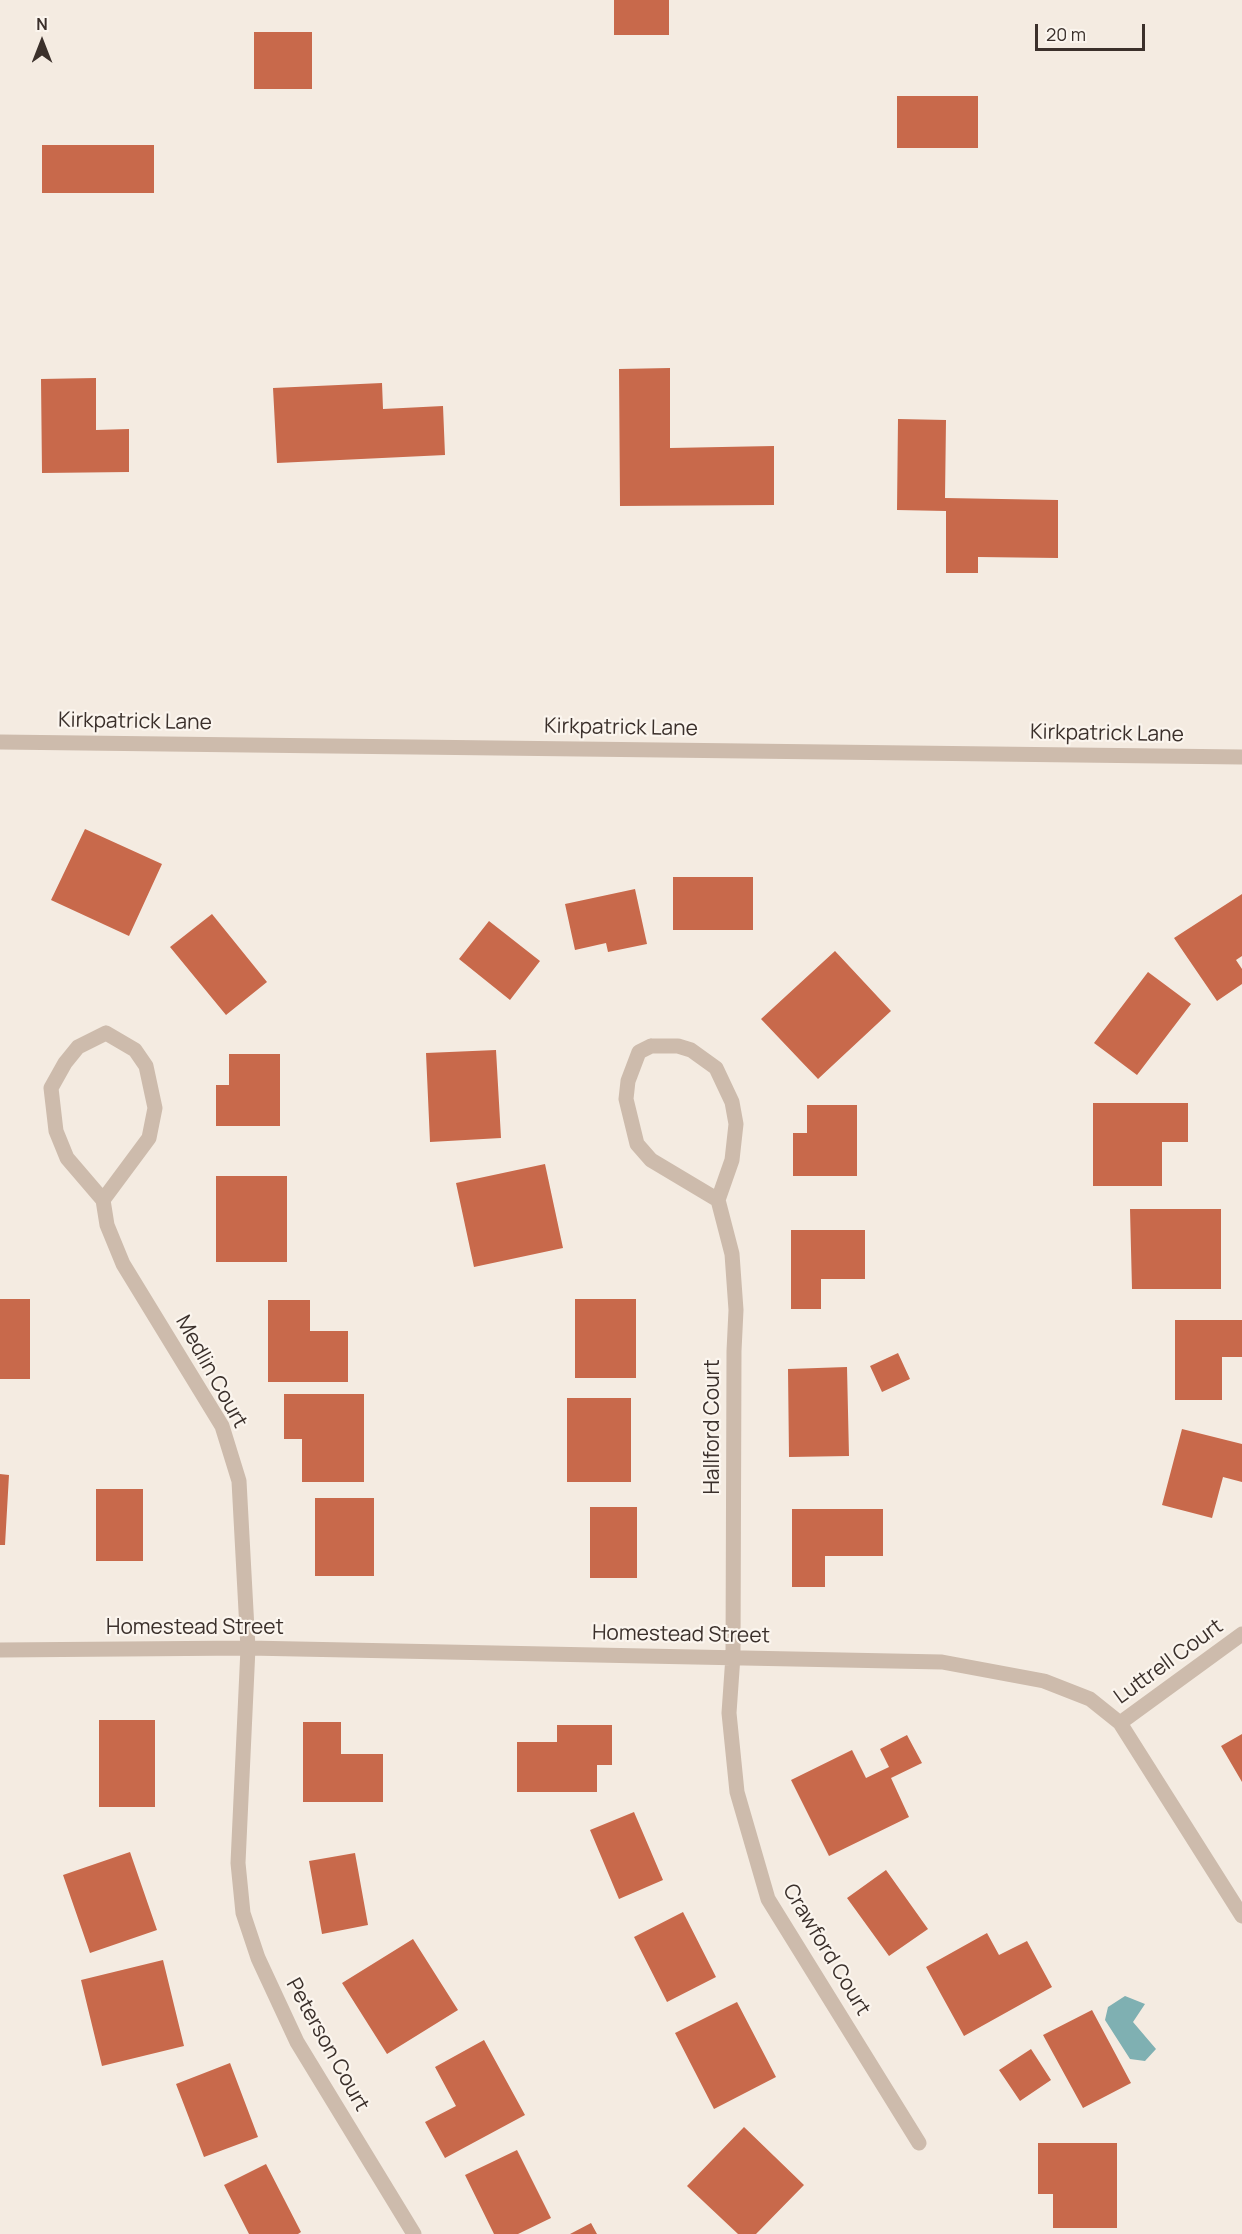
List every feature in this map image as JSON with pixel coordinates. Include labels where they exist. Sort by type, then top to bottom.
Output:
[{"type":"street","name":"Kirkpatrick Lane","points":[[0,742],[1242,757]]},
{"type":"street","name":"Medlin Court","points":[[103,1200],[148,1137],[155,1108],[146,1066],[135,1050],[106,1033],[78,1047],[65,1063],[51,1088],[56,1131],[67,1158],[103,1200],[107,1225],[123,1264],[222,1426],[239,1481],[248,1648]]},
{"type":"street","points":[[651,1046],[678,1046],[691,1050],[716,1068],[732,1102],[736,1124],[732,1160],[718,1200],[651,1160],[637,1144],[626,1099],[628,1081],[639,1052],[651,1046]]},
{"type":"street","name":"Hallford Court","points":[[718,1200],[732,1254],[736,1310],[733,1656]]},
{"type":"street","name":"Luttrell Court","points":[[1120,1723],[1242,1634]]},
{"type":"street","name":"Homestead Street","points":[[0,1650],[248,1648],[733,1656],[953,1664],[1044,1681],[1090,1699],[1120,1723],[1242,1916]]},
{"type":"street","name":"Peterson Court","points":[[248,1648],[238,1863],[243,1913],[258,1958],[297,2042],[414,2234]]},
{"type":"street","name":"Crawford Court","points":[[733,1656],[729,1713],[737,1792],[768,1899],[919,2143]]},
{"type":"water","points":[[1125,1996],[1145,2004],[1133,2022],[1156,2049],[1145,2061],[1130,2059],[1105,2020],[1108,2007]]},
{"type":"building","points":[[614,0],[669,0],[669,35],[614,35]]},
{"type":"building","points":[[254,32],[312,32],[312,89],[254,89]]},
{"type":"building","points":[[897,96],[978,96],[978,148],[897,148]]},
{"type":"building","points":[[42,145],[154,145],[154,193],[42,193]]},
{"type":"building","points":[[670,368],[670,448],[774,446],[774,505],[620,506],[619,369]]},
{"type":"building","points":[[96,378],[96,430],[129,429],[129,472],[42,473],[41,379]]},
{"type":"building","points":[[382,383],[383,409],[443,406],[445,455],[277,463],[273,388]]},
{"type":"building","points":[[898,419],[946,420],[945,498],[1058,500],[1058,558],[978,557],[978,573],[946,573],[946,511],[897,510]]},
{"type":"building","points":[[85,829],[162,864],[129,936],[51,900]]},
{"type":"building","points":[[673,877],[753,877],[753,930],[673,930]]},
{"type":"building","points":[[635,889],[647,944],[608,952],[606,943],[575,950],[565,904]]},
{"type":"building","points":[[1242,894],[1242,956],[1236,960],[1242,969],[1242,984],[1217,1001],[1174,938]]},
{"type":"building","points":[[212,914],[267,982],[226,1015],[170,947]]},
{"type":"building","points":[[489,921],[540,961],[510,1000],[459,959]]},
{"type":"building","points":[[835,951],[891,1011],[818,1079],[761,1019]]},
{"type":"building","points":[[1148,972],[1191,1004],[1137,1075],[1094,1043]]},
{"type":"building","points":[[496,1050],[501,1138],[430,1142],[426,1053]]},
{"type":"building","points":[[229,1054],[280,1054],[280,1126],[216,1126],[216,1085],[229,1085]]},
{"type":"building","points":[[1093,1103],[1188,1103],[1188,1142],[1162,1142],[1162,1186],[1093,1186]]},
{"type":"building","points":[[807,1105],[857,1105],[857,1176],[793,1176],[793,1133],[807,1133]]},
{"type":"building","points":[[545,1164],[563,1248],[474,1267],[456,1183]]},
{"type":"building","points":[[216,1176],[287,1176],[287,1262],[216,1262]]},
{"type":"building","points":[[1130,1209],[1221,1209],[1221,1289],[1132,1289]]},
{"type":"building","points":[[791,1230],[865,1230],[865,1279],[821,1279],[821,1309],[791,1309]]},
{"type":"building","points":[[0,1299],[30,1299],[30,1379],[0,1379]]},
{"type":"building","points":[[575,1299],[636,1299],[636,1378],[575,1378]]},
{"type":"building","points":[[268,1300],[310,1300],[310,1331],[348,1331],[348,1382],[268,1382]]},
{"type":"building","points":[[1175,1320],[1242,1320],[1242,1357],[1222,1357],[1222,1400],[1175,1400]]},
{"type":"building","points":[[898,1353],[910,1379],[882,1392],[870,1366]]},
{"type":"building","points":[[847,1367],[849,1456],[789,1457],[788,1369]]},
{"type":"building","points":[[284,1394],[364,1394],[364,1482],[302,1482],[302,1439],[284,1439]]},
{"type":"building","points":[[567,1398],[631,1398],[631,1482],[567,1482]]},
{"type":"building","points":[[1182,1429],[1242,1444],[1242,1482],[1223,1477],[1212,1518],[1162,1505]]},
{"type":"building","points":[[0,1474],[9,1475],[5,1545],[0,1545]]},
{"type":"building","points":[[96,1489],[143,1489],[143,1561],[96,1561]]},
{"type":"building","points":[[315,1498],[374,1498],[374,1576],[315,1576]]},
{"type":"building","points":[[590,1507],[637,1507],[637,1578],[590,1578]]},
{"type":"building","points":[[792,1509],[883,1509],[883,1556],[825,1556],[825,1587],[792,1587]]},
{"type":"building","points":[[99,1720],[155,1720],[155,1807],[99,1807]]},
{"type":"building","points":[[303,1722],[341,1722],[341,1754],[383,1754],[383,1802],[303,1802]]},
{"type":"building","points":[[557,1725],[612,1725],[612,1765],[597,1765],[597,1792],[517,1792],[517,1742],[557,1742]]},
{"type":"building","points":[[1242,1734],[1242,1782],[1221,1746]]},
{"type":"building","points":[[907,1735],[922,1763],[891,1778],[909,1817],[829,1856],[791,1780],[852,1750],[866,1778],[889,1767],[880,1749]]},
{"type":"building","points":[[634,1812],[663,1880],[619,1899],[590,1830]]},
{"type":"building","points":[[130,1852],[157,1930],[90,1953],[63,1875]]},
{"type":"building","points":[[355,1853],[368,1925],[322,1934],[309,1861]]},
{"type":"building","points":[[886,1870],[928,1929],[889,1956],[847,1898]]},
{"type":"building","points":[[683,1912],[716,1977],[667,2002],[634,1937]]},
{"type":"building","points":[[987,1933],[999,1955],[1027,1941],[1052,1987],[964,2036],[926,1967]]},
{"type":"building","points":[[413,1939],[458,2010],[387,2054],[342,1983]]},
{"type":"building","points":[[163,1960],[184,2046],[102,2066],[81,1980]]},
{"type":"building","points":[[737,2002],[776,2077],[714,2109],[675,2033]]},
{"type":"building","points":[[1092,2010],[1131,2083],[1083,2108],[1043,2035]]},
{"type":"building","points":[[484,2040],[525,2115],[445,2158],[425,2122],[456,2106],[435,2067]]},
{"type":"building","points":[[1031,2049],[1051,2080],[1020,2101],[999,2070]]},
{"type":"building","points":[[230,2063],[258,2137],[204,2157],[176,2084]]},
{"type":"building","points":[[744,2127],[804,2185],[756,2234],[738,2234],[687,2186]]},
{"type":"building","points":[[1038,2143],[1117,2143],[1117,2228],[1053,2228],[1053,2194],[1038,2194]]},
{"type":"building","points":[[517,2150],[551,2218],[518,2234],[494,2234],[465,2175]]},
{"type":"building","points":[[266,2164],[301,2232],[298,2234],[249,2234],[224,2185]]},
{"type":"building","points":[[591,2223],[597,2234],[570,2234]]}]
